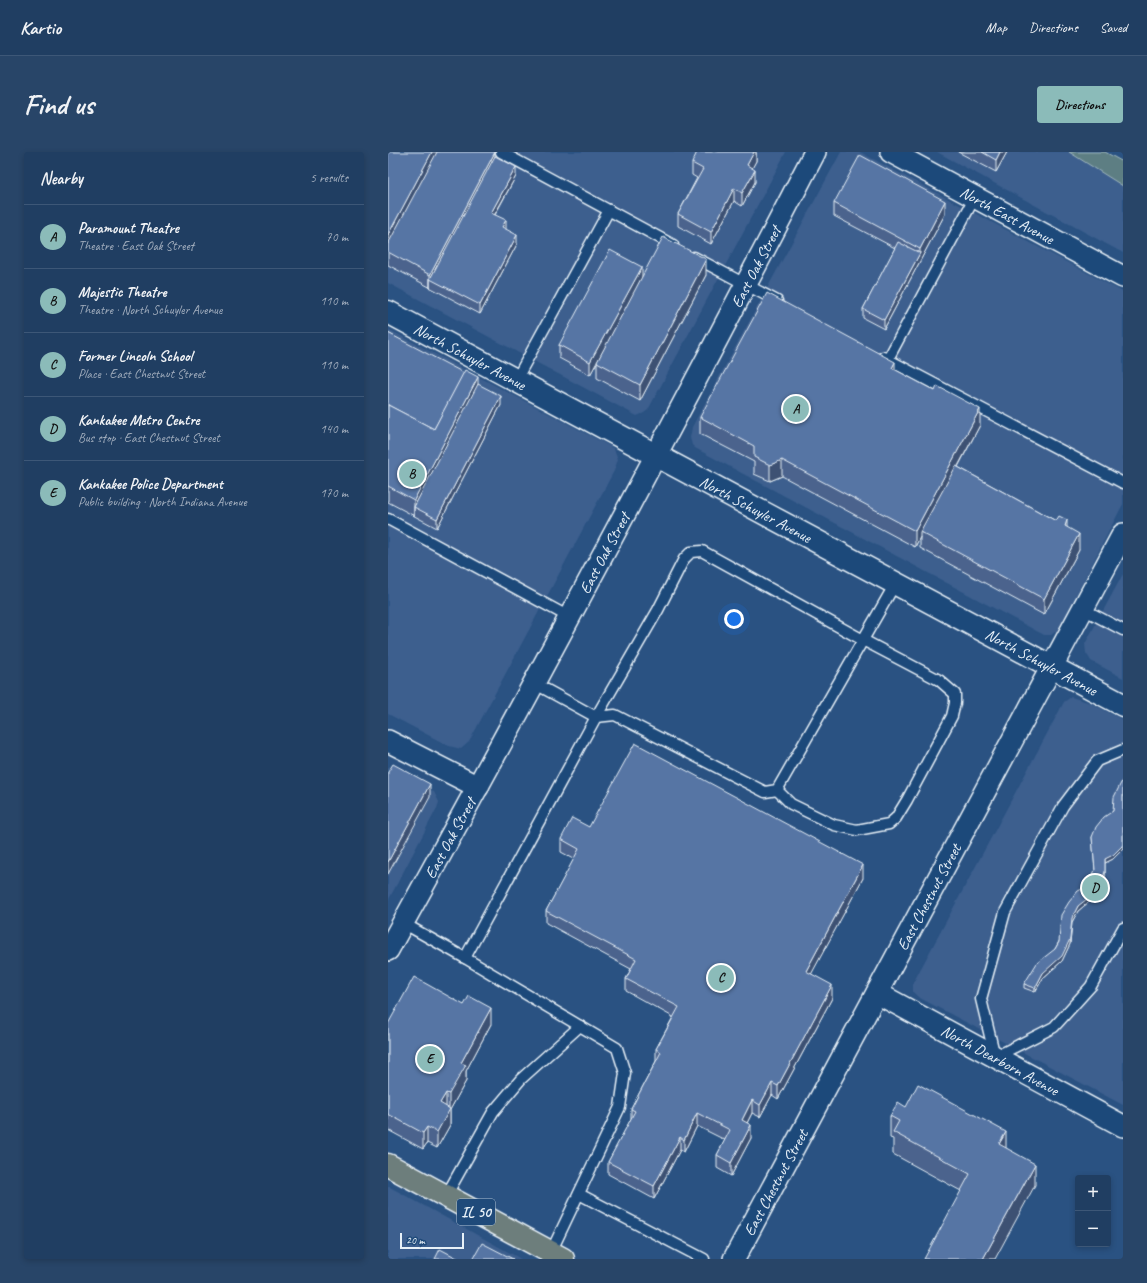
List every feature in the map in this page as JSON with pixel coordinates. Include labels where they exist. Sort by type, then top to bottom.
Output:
[{"type":"main road","name":"IL 50","points":[[388,1165],[557,1256]]},
{"type":"street","name":"East Oak Street","points":[[388,950],[478,787],[656,455],[815,152]]},
{"type":"street","name":"North East Avenue","points":[[891,152],[1123,277]]},
{"type":"street","name":"North Schuyler Avenue","points":[[388,312],[1123,705]]},
{"type":"street","name":"East Chestnut Street","points":[[734,1259],[1123,534]]},
{"type":"street","points":[[388,740],[478,787]]},
{"type":"street","name":"North Dearborn Avenue","points":[[877,993],[1123,1126]]},
{"type":"lane","points":[[501,152],[784,304]]},
{"type":"lane","points":[[888,359],[975,197]]},
{"type":"lane","points":[[516,380],[608,210]]},
{"type":"lane","points":[[874,352],[1123,483]]},
{"type":"lane","points":[[388,519],[569,617]]},
{"type":"lane","points":[[465,958],[596,717],[658,610],[684,559],[691,552],[702,551],[863,640],[939,680],[955,694],[955,703],[952,716],[907,800],[896,818],[889,824],[857,830],[834,825],[791,804],[777,790]]},
{"type":"lane","points":[[777,790],[895,584]]},
{"type":"lane","points":[[1083,609],[1123,630]]},
{"type":"lane","points":[[534,683],[596,717],[615,715],[765,792],[777,790]]},
{"type":"lane","points":[[1123,750],[1097,761],[1063,806],[1005,912],[981,999],[995,1056],[1054,1027],[1091,986],[1123,928]]},
{"type":"lane","points":[[403,923],[617,1048],[625,1073],[620,1107],[579,1194],[557,1256]]},
{"type":"lane","points":[[446,1196],[493,1112],[521,1079],[580,1026]]},
{"type":"lane","points":[[579,1194],[704,1259]]},
{"type":"shaded area","points":[[388,152],[786,152],[648,410],[637,416],[388,283]]},
{"type":"shaded area","points":[[841,152],[860,152],[1123,292],[1123,504],[1058,630],[1051,635],[1044,635],[695,448],[692,445],[690,438],[692,427]]},
{"type":"shaded area","points":[[937,152],[1069,152],[1123,186],[1123,253]]},
{"type":"shaded area","points":[[388,329],[610,446],[614,449],[618,459],[614,471],[469,742],[461,749],[449,746],[388,714]]},
{"type":"shaded area","points":[[1123,574],[1123,678],[1091,661],[1086,653],[1085,644]]},
{"type":"shaded area","points":[[1071,697],[1091,703],[1123,720],[1123,1105],[918,997],[913,992],[913,983],[1064,702]]},
{"type":"shaded area","points":[[388,767],[434,792],[439,802],[388,901]]},
{"type":"shaded area","points":[[388,1186],[521,1259],[388,1259]]},
{"type":"green space","points":[[1069,152],[1105,152],[1123,162],[1123,186]]},
{"type":"building","points":[[388,152],[432,152],[388,235]]},
{"type":"building","points":[[437,152],[495,152],[430,275],[388,252],[388,244]]},
{"type":"building","points":[[697,152],[754,152],[747,165],[755,170],[742,193],[734,188],[711,232],[678,214],[703,169],[692,163]]},
{"type":"building","points":[[982,152],[1000,152],[996,160]]},
{"type":"building","points":[[860,155],[945,201],[920,249],[834,203]]},
{"type":"building","points":[[495,156],[516,167],[491,213],[506,220],[502,227],[517,235],[480,305],[430,279]]},
{"type":"building","points":[[663,237],[706,259],[640,385],[597,362]]},
{"type":"building","points":[[898,242],[920,253],[884,320],[863,309]]},
{"type":"building","points":[[610,250],[642,267],[590,362],[559,345]]},
{"type":"building","points":[[767,293],[895,362],[892,368],[935,391],[937,386],[980,409],[915,531],[782,460],[770,465],[754,457],[754,446],[700,417]]},
{"type":"building","points":[[388,333],[464,373],[434,429],[388,405]]},
{"type":"building","points":[[465,370],[478,377],[414,500],[388,486],[388,405],[434,429]]},
{"type":"building","points":[[478,384],[501,396],[437,519],[414,507]]},
{"type":"building","points":[[956,466],[1056,521],[1059,516],[1067,520],[1065,526],[1079,534],[1044,599],[920,532]]},
{"type":"building","points":[[635,743],[863,865],[806,971],[832,985],[778,1086],[772,1083],[760,1105],[752,1100],[742,1120],[751,1125],[731,1163],[717,1155],[730,1130],[697,1113],[684,1140],[680,1137],[654,1186],[608,1162],[635,1111],[631,1109],[661,1052],[656,1049],[679,1007],[626,979],[636,959],[546,911],[579,849],[561,839],[572,818],[589,827]]},
{"type":"building","points":[[393,764],[430,784],[388,862],[388,772]]},
{"type":"building","points":[[1123,779],[1123,844],[1113,855],[1105,859],[1105,872],[1096,892],[1078,906],[1072,918],[1070,939],[1062,956],[1043,973],[1035,988],[1024,984],[1037,963],[1055,949],[1059,942],[1061,915],[1069,902],[1078,891],[1088,886],[1095,870],[1092,837],[1096,827],[1104,817],[1113,811],[1114,797]]},
{"type":"building","points":[[414,977],[464,1005],[469,996],[491,1008],[461,1063],[466,1065],[449,1094],[446,1093],[440,1103],[450,1109],[437,1132],[427,1127],[423,1133],[388,1114],[388,1024]]},
{"type":"building","points":[[918,1084],[1006,1132],[999,1144],[1035,1164],[983,1259],[924,1259],[970,1174],[893,1132],[899,1121],[890,1116],[898,1102],[906,1107]]},
{"type":"building","points":[[482,1243],[513,1259],[473,1259]]},
{"type":"building","points":[[440,1249],[459,1259],[435,1259]]},
{"type":"place","name":"Paramount Theatre","points":[[796,409]]},
{"type":"place","name":"Majestic Theatre","points":[[412,474]]},
{"type":"place","name":"Kankakee Metro Centre","points":[[1095,888]]},
{"type":"place","name":"Former Lincoln School","points":[[721,978]]},
{"type":"place","name":"Kankakee Police Department","points":[[430,1059]]}]
